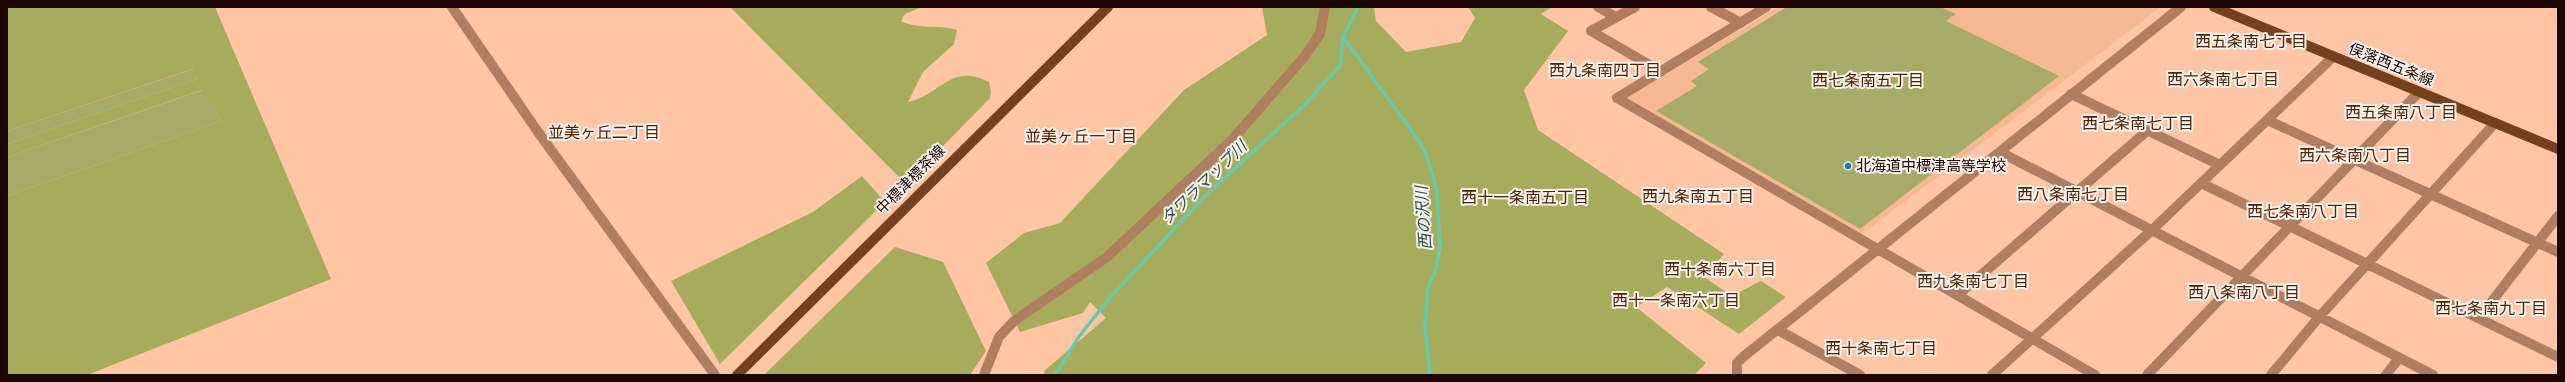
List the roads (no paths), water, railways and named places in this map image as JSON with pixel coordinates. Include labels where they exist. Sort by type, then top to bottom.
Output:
[{"type":"main road","name":"中標津標茶線","points":[[737,375],[1082,31],[1108,7]]},
{"type":"main road","name":"俣落西五条線","points":[[2214,7],[2558,149]]},
{"type":"street","points":[[452,7],[538,132],[715,375]]},
{"type":"street","points":[[984,375],[999,337],[1014,321],[1107,257],[1232,140],[1304,57],[1322,28],[1325,7]]},
{"type":"street","points":[[1598,7],[1616,17]]},
{"type":"street","points":[[1635,7],[1591,31],[1660,71]]},
{"type":"street","points":[[1711,7],[1741,23]]},
{"type":"street","points":[[1766,7],[1617,98],[2095,375]]},
{"type":"street","points":[[1737,375],[1737,363],[2181,7]]},
{"type":"street","points":[[1992,375],[2152,230],[2333,57]]},
{"type":"street","points":[[2147,375],[2419,92]]},
{"type":"street","points":[[2071,94],[2220,165]]},
{"type":"street","points":[[2267,120],[2558,252]]},
{"type":"street","points":[[2271,375],[2320,316],[2369,265],[2494,122]]},
{"type":"street","points":[[1958,295],[2147,130]]},
{"type":"street","points":[[2000,152],[2433,375]]},
{"type":"street","points":[[2201,183],[2558,357]]},
{"type":"street","points":[[2479,318],[2558,216]]},
{"type":"street","points":[[1778,330],[1860,375]]},
{"type":"street","points":[[2386,375],[2399,358]]},
{"type":"waterway","name":"タワラマップ川","points":[[1343,37],[1358,7]]},
{"type":"waterway","name":"タワラマップ川","points":[[1055,375],[1078,338],[1107,301],[1204,197],[1304,105],[1340,66],[1343,37]]},
{"type":"waterway","name":"西の沢川","points":[[1343,37],[1419,141],[1426,154],[1437,191],[1440,248],[1435,273],[1428,287],[1425,327],[1430,375]]},
{"type":"place","name":"北海道中標津高等学校","points":[[1848,166]]},
{"type":"district","name":"西五条南七丁目","points":[[2251,42]]},
{"type":"district","name":"西九条南四丁目","points":[[1605,71]]},
{"type":"district","name":"西六条南七丁目","points":[[2223,80]]},
{"type":"district","name":"西七条南五丁目","points":[[1868,81]]},
{"type":"district","name":"西五条南八丁目","points":[[2401,113]]},
{"type":"district","name":"西七条南七丁目","points":[[2138,124]]},
{"type":"district","name":"並美ヶ丘二丁目","points":[[604,133]]},
{"type":"district","name":"並美ヶ丘一丁目","points":[[1081,137]]},
{"type":"district","name":"西六条南八丁目","points":[[2355,156]]},
{"type":"district","name":"西八条南七丁目","points":[[2073,195]]},
{"type":"district","name":"西九条南五丁目","points":[[1698,197]]},
{"type":"district","name":"西十一条南五丁目","points":[[1525,198]]},
{"type":"district","name":"西七条南八丁目","points":[[2303,212]]},
{"type":"district","name":"西十条南六丁目","points":[[1720,270]]},
{"type":"district","name":"西九条南七丁目","points":[[1973,282]]},
{"type":"district","name":"西八条南八丁目","points":[[2244,293]]},
{"type":"district","name":"西十一条南六丁目","points":[[1676,301]]},
{"type":"district","name":"西七条南九丁目","points":[[2491,309]]},
{"type":"district","name":"西十条南七丁目","points":[[1881,349]]}]
